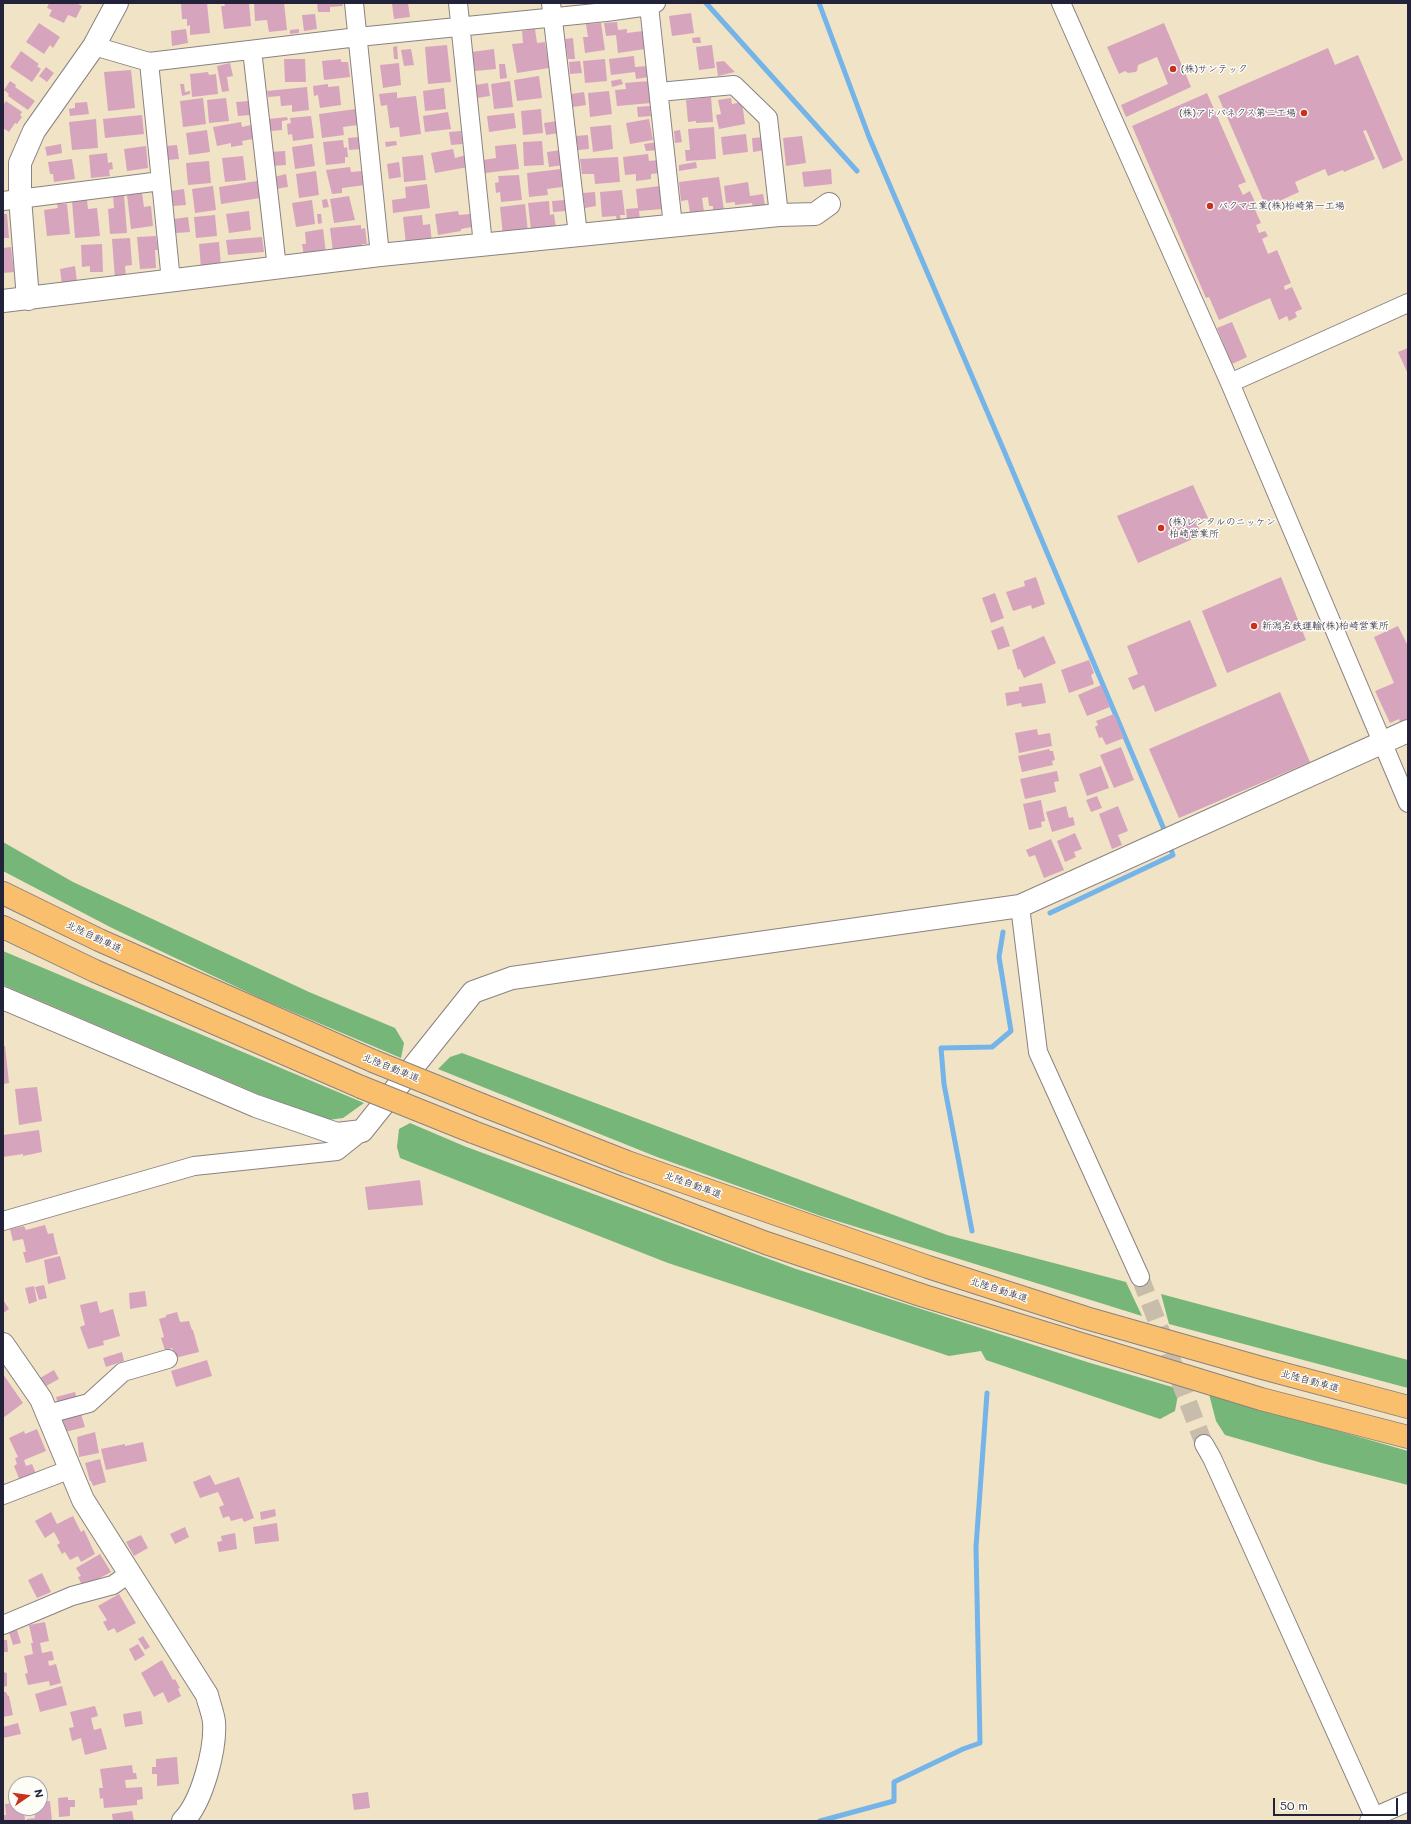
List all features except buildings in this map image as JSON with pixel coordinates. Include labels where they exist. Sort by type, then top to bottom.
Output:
[{"type":"highway","name":"北陸自動車道","points":[[3,894],[127,952],[373,1061],[627,1162],[775,1215],[943,1272],[1086,1318],[1262,1368],[1408,1407]]},
{"type":"highway","points":[[3,927],[95,971]]},
{"type":"highway","points":[[3,932],[361,1087],[472,1132],[766,1243],[924,1296],[1253,1396],[1408,1437]]},
{"type":"street","points":[[28,299],[11,199],[20,163],[34,131],[94,46],[117,3]]},
{"type":"street","points":[[354,3],[380,255]]},
{"type":"street","points":[[458,3],[483,245]]},
{"type":"street","points":[[1061,3],[1230,383],[1408,803]]},
{"type":"street","points":[[94,46],[150,62],[460,26],[552,10],[652,4],[659,92],[673,226]]},
{"type":"street","points":[[552,10],[578,235]]},
{"type":"street","points":[[252,50],[277,268]]},
{"type":"street","points":[[150,62],[171,282]]},
{"type":"street","points":[[659,92],[734,85],[768,118],[779,215]]},
{"type":"street","points":[[11,199],[161,181]]},
{"type":"street","points":[[3,301],[171,282],[380,255],[779,215],[816,214],[829,204]]},
{"type":"street","points":[[1230,383],[1408,304]]},
{"type":"street","points":[[3,1221],[194,1166],[337,1151],[362,1131],[473,992],[512,978],[1020,906],[1408,731]]},
{"type":"street","points":[[1020,906],[1038,1052],[1140,1277]]},
{"type":"street","points":[[3,998],[256,1106],[337,1134],[362,1131]]},
{"type":"street","points":[[4,1348],[41,1398],[83,1500],[207,1695],[214,1722],[212,1752],[200,1793],[188,1816],[183,1821]]},
{"type":"street","points":[[48,1414],[88,1403],[122,1372],[168,1359]]},
{"type":"street","points":[[1204,1444],[1212,1458],[1373,1820],[1408,1802]]},
{"type":"street","points":[[3,1495],[71,1469]]},
{"type":"street","points":[[3,1625],[72,1596],[113,1584],[130,1573]]},
{"type":"green space","points":[[3,842],[73,882],[309,992],[395,1028],[404,1043],[401,1058],[262,999],[112,928],[3,871]]},
{"type":"green space","points":[[3,951],[364,1103],[343,1118],[328,1120],[277,1102],[3,985]]},
{"type":"green space","points":[[462,1053],[947,1235],[1126,1282],[1142,1316],[821,1216],[657,1157],[438,1069],[450,1057]]},
{"type":"green space","points":[[410,1123],[464,1146],[796,1269],[1087,1362],[1179,1389],[1175,1411],[1160,1419],[986,1360],[981,1351],[949,1356],[668,1263],[400,1158],[397,1147],[399,1129]]},
{"type":"green space","points":[[1161,1294],[1408,1360],[1408,1388],[1169,1324]]},
{"type":"green space","points":[[1209,1394],[1408,1451],[1408,1485],[1322,1463],[1225,1435],[1216,1421]]},
{"type":"waterway","points":[[706,3],[857,171]]},
{"type":"waterway","points":[[819,3],[869,137],[1005,453],[1166,834]]},
{"type":"waterway","points":[[1050,913],[1173,855],[1169,844]]},
{"type":"waterway","points":[[972,1231],[944,1084],[941,1048],[992,1047],[1011,1031],[999,957],[1003,932]]},
{"type":"waterway","points":[[820,1821],[894,1801],[894,1782],[963,1749],[980,1743],[976,1547],[987,1393]]},
{"type":"tunnel","points":[[1140,1277],[1204,1444]]},
{"type":"place","name":"(株)サンテック","points":[[1173,69]]},
{"type":"place","name":"(株)アドバネクス第二工場","points":[[1304,113]]},
{"type":"place","name":"バクマ工業(株)柏崎第一工場","points":[[1210,206]]},
{"type":"place","name":"(株)レンタルのニッケン 柏崎営業所","points":[[1161,528]]},
{"type":"place","name":"新潟名鉄運輸(株)柏崎営業所","points":[[1254,626]]}]
